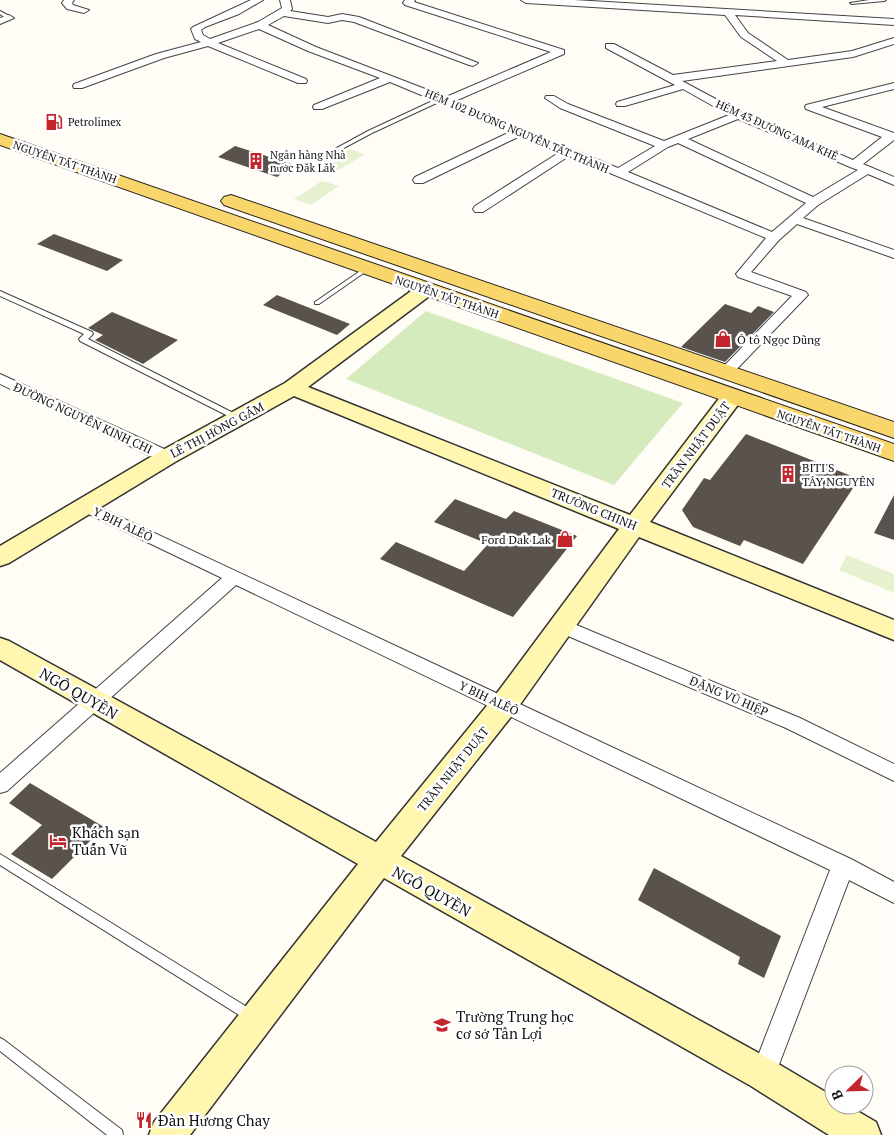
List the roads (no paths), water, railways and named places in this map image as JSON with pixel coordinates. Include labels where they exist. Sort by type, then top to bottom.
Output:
[{"type":"main road","name":"NGUYỄN TẤT THÀNH","points":[[0,122],[729,384],[894,453]]},
{"type":"main road","name":"NGUYỄN TẤT THÀNH","points":[[0,139],[426,290],[729,384],[894,430]]},
{"type":"street","points":[[69,0],[67,4],[70,8],[84,10]]},
{"type":"street","points":[[258,0],[236,12],[202,25],[196,29],[197,34],[209,43],[302,81]]},
{"type":"street","points":[[78,86],[160,56],[209,43],[259,25],[283,13],[287,9],[285,0]]},
{"type":"street","points":[[410,0],[408,3],[560,52],[443,100]]},
{"type":"street","points":[[526,0],[643,4],[729,12],[894,22]]},
{"type":"street","points":[[729,12],[734,25],[744,34],[785,62]]},
{"type":"street","points":[[283,13],[328,20],[342,17],[356,19],[473,63]]},
{"type":"street","name":"HẺM 102 ĐƯỜNG NGUYỄN TẤT THÀNH","points":[[259,25],[312,49],[390,78],[774,237]]},
{"type":"street","points":[[670,79],[853,54],[894,41]]},
{"type":"street","name":"HẺM 43 ĐƯỜNG AMA KHÊ","points":[[610,46],[738,116],[894,181]]},
{"type":"street","points":[[318,107],[390,78]]},
{"type":"street","points":[[621,104],[682,86]]},
{"type":"street","points":[[892,136],[810,107],[894,86]]},
{"type":"street","points":[[550,98],[564,106],[664,145]]},
{"type":"street","points":[[618,173],[664,145],[738,116]]},
{"type":"street","points":[[419,180],[518,132]]},
{"type":"street","points":[[854,165],[892,136]]},
{"type":"street","points":[[678,139],[814,202]]},
{"type":"street","points":[[479,209],[568,152]]},
{"type":"street","points":[[729,384],[800,295],[743,274],[774,237],[814,202],[867,170]]},
{"type":"street","points":[[679,211],[690,202]]},
{"type":"street","points":[[795,219],[894,254]]},
{"type":"street","name":"LÊ THỊ HỒNG GẤM","points":[[0,557],[167,457],[293,388],[426,290]]},
{"type":"street","name":"ĐƯỜNG NGUYỄN KINH CHI","points":[[0,378],[167,457]]},
{"type":"street","name":"TRẦN NHẬT DUẬT","points":[[167,1135],[379,861],[504,705],[635,525],[729,384]]},
{"type":"street","name":"TRƯỜNG CHINH","points":[[293,388],[894,630]]},
{"type":"street","name":"Y BIH ALÊÔ","points":[[84,505],[844,866],[894,892]]},
{"type":"street","points":[[0,785],[234,577]]},
{"type":"street","name":"ĐẶNG VŨ HIỆP","points":[[562,626],[793,723],[894,773]]},
{"type":"street","name":"NGÔ QUYỀN","points":[[0,648],[763,1074],[863,1135]]},
{"type":"street","points":[[763,1074],[844,866]]},
{"type":"lane","points":[[852,3],[884,0]]},
{"type":"lane","points":[[0,12],[5,20]]},
{"type":"lane","points":[[338,149],[370,132],[443,100]]},
{"type":"lane","points":[[317,303],[366,269]]},
{"type":"lane","points":[[0,293],[89,334],[83,339],[239,418]]},
{"type":"lane","points":[[0,859],[256,1019]]},
{"type":"lane","points":[[0,1044],[117,1135]]},
{"type":"place","name":"Petrolimex","points":[[54,122]]},
{"type":"place","name":"Ngân hàng Nhà nước Đăk Lăk","points":[[256,161]]},
{"type":"place","name":"Ô tô Ngọc Dũng","points":[[723,339]]},
{"type":"place","name":"BITI'S TÂY NGUYÊN","points":[[788,474]]},
{"type":"place","name":"Ford Dak Lak","points":[[565,539]]},
{"type":"place","name":"Khách sạn Tuấn Vũ","points":[[58,841]]},
{"type":"place","name":"Trường Trung học cơ sở Tân Lợi","points":[[442,1025]]},
{"type":"place","name":"Đàn Hương Chay","points":[[144,1120]]}]
